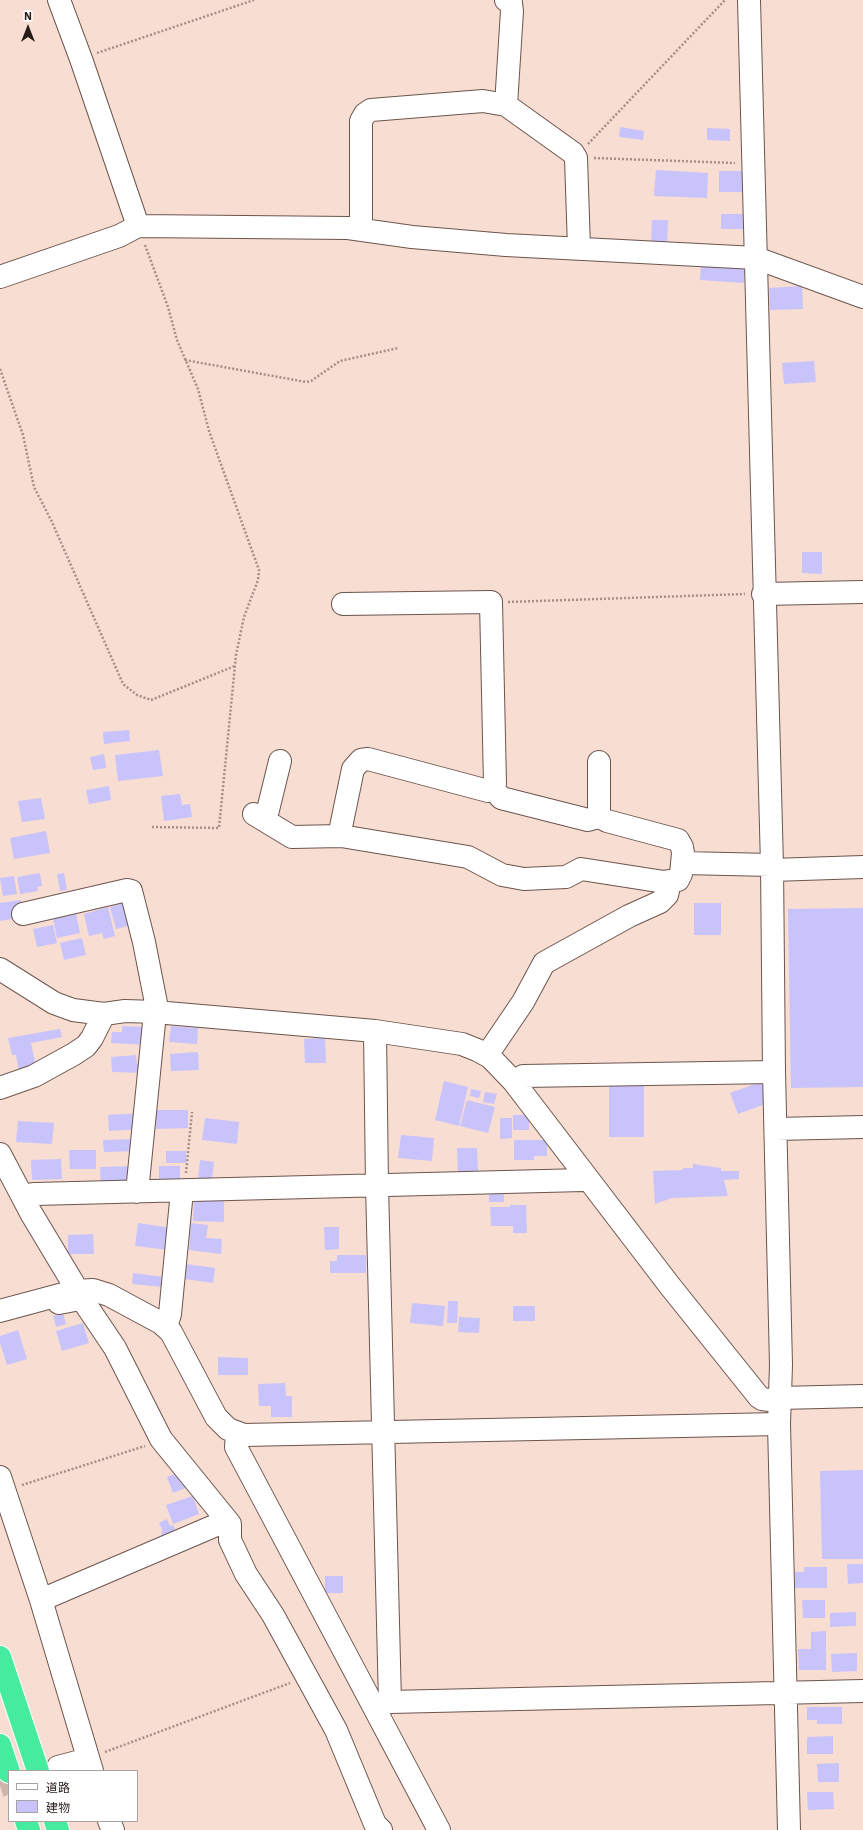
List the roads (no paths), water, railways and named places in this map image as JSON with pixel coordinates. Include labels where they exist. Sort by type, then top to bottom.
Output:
[{"type":"highway","points":[[0,1657],[48,1769]]},
{"type":"highway","points":[[0,1745],[8,1770]]},
{"type":"street","points":[[59,0],[82,59],[138,226]]},
{"type":"street","points":[[506,0],[510,3],[512,11],[506,105]]},
{"type":"street","points":[[749,0],[763,594],[772,867],[774,1072],[781,1365],[779,1424],[789,1830]]},
{"type":"street","points":[[361,229],[361,121],[365,114],[371,110],[482,101],[506,105],[573,153],[576,158],[579,248]]},
{"type":"street","points":[[0,277],[119,236],[138,226],[361,229],[412,237],[482,243],[756,258],[863,297]]},
{"type":"street","points":[[763,594],[863,592]]},
{"type":"street","points":[[336,836],[341,827],[353,769],[361,760],[368,759],[488,791],[493,788],[495,784],[491,602],[343,604]]},
{"type":"street","points":[[280,761],[268,810],[259,817],[292,837],[336,836],[468,857],[502,875],[524,879],[566,877],[581,869],[670,882],[678,880],[683,863],[682,847],[678,840],[607,821],[599,817],[588,820],[500,798],[493,788]]},
{"type":"street","points":[[599,762],[599,817]]},
{"type":"street","points":[[683,863],[772,867],[863,867]]},
{"type":"street","points":[[487,1055],[523,1002],[544,963],[622,920],[660,902],[667,895],[670,882]]},
{"type":"street","points":[[23,914],[128,890],[131,891],[147,954],[156,1003],[137,1192]]},
{"type":"street","points":[[0,969],[54,1003],[73,1010],[104,1014],[125,1011],[156,1012],[375,1031],[462,1044],[487,1055],[502,1068],[514,1082],[670,1286],[758,1397],[766,1400],[779,1398],[863,1396]]},
{"type":"street","points":[[0,1088],[34,1076],[86,1046],[92,1038],[104,1014]]},
{"type":"street","points":[[375,1031],[376,1185],[382,1433],[382,1704]]},
{"type":"street","points":[[514,1082],[523,1076],[774,1072]]},
{"type":"street","points":[[776,1129],[863,1127]]},
{"type":"street","points":[[0,1154],[24,1199],[73,1283],[74,1291]]},
{"type":"street","points":[[24,1199],[28,1195],[35,1194],[583,1180],[587,1178]]},
{"type":"street","points":[[166,1327],[170,1314],[182,1191]]},
{"type":"street","points":[[0,1311],[74,1291],[101,1291],[156,1320],[166,1327],[174,1337],[213,1413],[221,1424],[238,1433],[252,1435],[382,1433],[779,1424]]},
{"type":"street","points":[[0,1319],[72,1300],[80,1299],[84,1302],[115,1348],[161,1439],[230,1524],[230,1540],[246,1574],[273,1614],[336,1730],[375,1824],[381,1830]]},
{"type":"street","points":[[238,1433],[236,1447],[382,1704],[440,1830]]},
{"type":"street","points":[[2,1484],[41,1600],[90,1765],[48,1769]]},
{"type":"street","points":[[41,1600],[221,1523]]},
{"type":"street","points":[[382,1704],[863,1691]]},
{"type":"tunnel","points":[[0,1786],[8,1783]]}]
